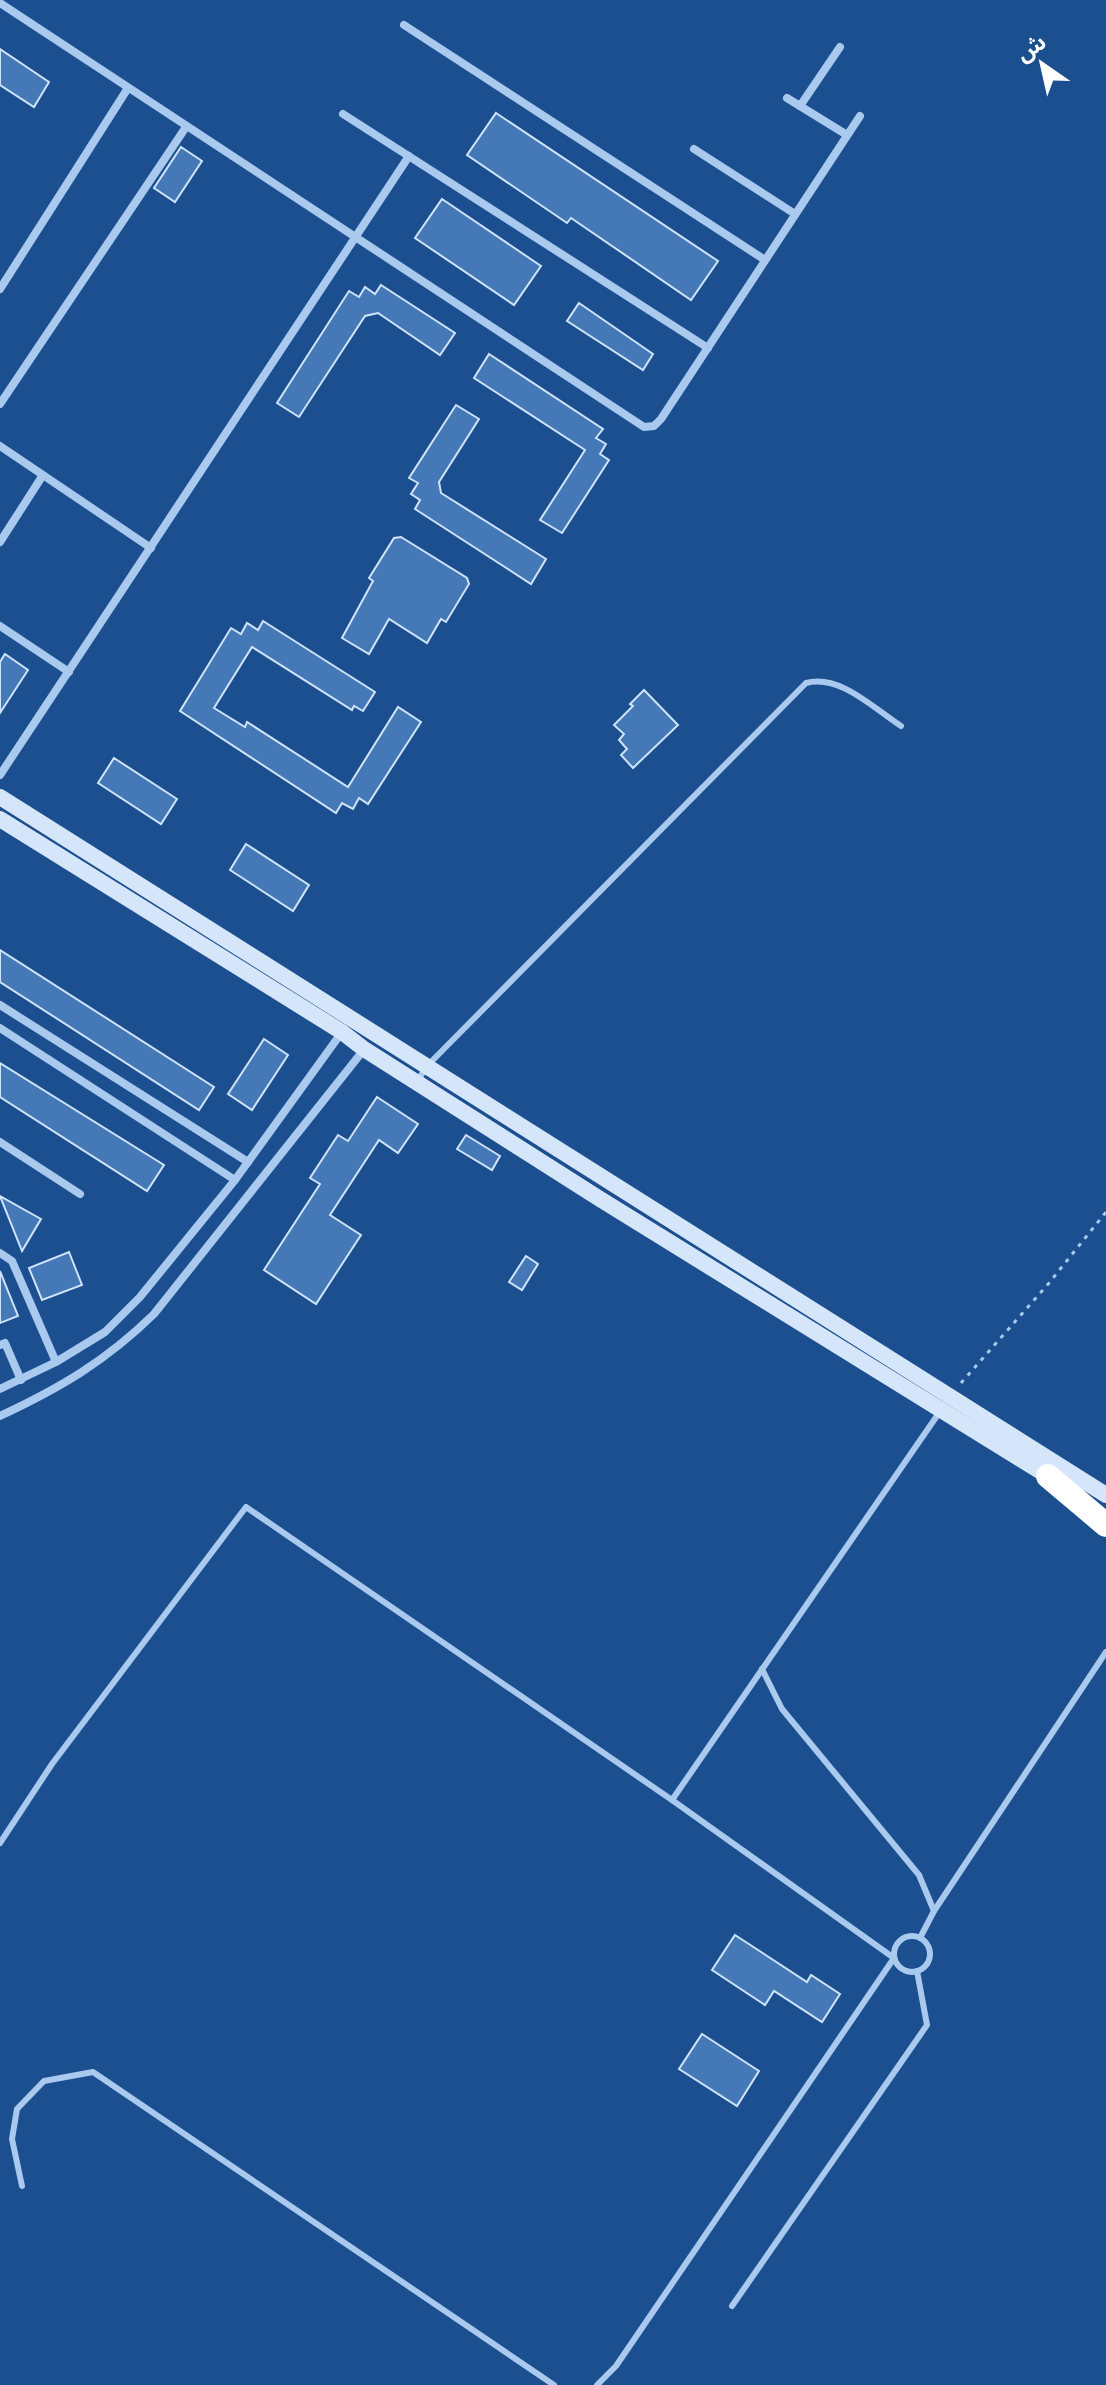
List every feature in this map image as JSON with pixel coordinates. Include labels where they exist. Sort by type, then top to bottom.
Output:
[{"type":"highway","points":[[1048,1476],[1106,1525]]},
{"type":"main road","points":[[0,797],[347,1025],[364,1049],[422,1075],[951,1395],[1106,1495]]},
{"type":"main road","points":[[0,819],[347,1025],[375,1035],[422,1075],[941,1410],[1106,1511]]},
{"type":"main road","points":[[941,1410],[951,1395]]},
{"type":"street","points":[[0,3],[640,425],[649,427],[658,423],[860,116]]},
{"type":"street","points":[[404,25],[765,260]]},
{"type":"street","points":[[800,106],[840,47]]},
{"type":"street","points":[[0,289],[128,88]]},
{"type":"street","points":[[787,98],[847,135]]},
{"type":"street","points":[[343,114],[708,348]]},
{"type":"street","points":[[0,404],[186,127]]},
{"type":"street","points":[[694,149],[795,214]]},
{"type":"street","points":[[0,775],[409,156]]},
{"type":"street","points":[[0,446],[151,548]]},
{"type":"street","points":[[0,542],[43,475]]},
{"type":"street","points":[[0,626],[69,672]]},
{"type":"street","points":[[0,1005],[248,1162]]},
{"type":"street","points":[[0,1389],[56,1362],[105,1332],[132,1306],[235,1180],[347,1025]]},
{"type":"street","points":[[0,1028],[235,1180]]},
{"type":"street","points":[[0,1416],[85,1371],[122,1346],[154,1314],[375,1035]]},
{"type":"street","points":[[0,1142],[80,1194]]},
{"type":"street","points":[[0,1253],[12,1261],[56,1362]]},
{"type":"street","points":[[0,1345],[5,1343],[21,1380]]},
{"type":"lane","points":[[422,1075],[806,683],[820,679],[835,682],[901,726]]},
{"type":"lane","points":[[672,1800],[941,1410]]},
{"type":"lane","points":[[0,1843],[52,1764],[246,1507],[672,1800],[894,1958],[905,1971],[923,1969],[929,1959],[929,1947],[920,1938],[909,1936],[898,1941],[894,1958],[616,2366],[597,2385]]},
{"type":"lane","points":[[920,1938],[934,1911],[1106,1652]]},
{"type":"lane","points":[[762,1669],[782,1709],[919,1875],[934,1911]]},
{"type":"lane","points":[[732,2306],[927,2025],[917,1971]]},
{"type":"lane","points":[[22,2186],[12,2139],[17,2109],[44,2081],[93,2072],[554,2385]]},
{"type":"path","points":[[951,1395],[1106,1212]]},
{"type":"building","points":[[0,49],[49,82],[34,107],[0,85]]},
{"type":"building","points":[[496,113],[718,261],[691,300],[571,218],[567,223],[467,155]]},
{"type":"building","points":[[181,147],[202,161],[175,202],[154,188]]},
{"type":"building","points":[[442,199],[541,266],[514,305],[415,238]]},
{"type":"building","points":[[381,285],[455,333],[440,355],[378,313],[365,316],[299,417],[277,403],[349,291],[359,297],[365,287],[375,294]]},
{"type":"building","points":[[579,303],[653,354],[643,370],[567,321]]},
{"type":"building","points":[[489,354],[603,429],[596,438],[606,444],[600,454],[609,460],[562,533],[540,520],[585,450],[474,378]]},
{"type":"building","points":[[456,405],[479,419],[439,482],[441,493],[546,559],[531,584],[415,509],[420,500],[411,494],[418,483],[409,478]]},
{"type":"building","points":[[401,537],[467,578],[469,584],[446,622],[441,619],[427,643],[389,619],[369,654],[342,638],[373,581],[369,578],[394,538]]},
{"type":"building","points":[[263,621],[375,692],[363,711],[354,706],[352,710],[252,647],[214,708],[245,727],[247,722],[348,787],[398,707],[421,722],[368,804],[359,798],[353,809],[342,803],[336,813],[180,711],[231,628],[241,634],[247,623],[258,630]]},
{"type":"building","points":[[5,654],[28,670],[0,713],[0,662]]},
{"type":"building","points":[[644,690],[678,725],[633,768],[621,755],[627,749],[619,740],[624,734],[614,725]]},
{"type":"building","points":[[114,758],[177,799],[161,824],[98,783]]},
{"type":"building","points":[[246,844],[309,885],[293,911],[230,870]]},
{"type":"building","points":[[0,950],[214,1087],[199,1110],[0,982]]},
{"type":"building","points":[[264,1039],[288,1055],[252,1110],[228,1094]]},
{"type":"building","points":[[0,1063],[164,1165],[147,1191],[0,1097]]},
{"type":"building","points":[[377,1097],[418,1124],[398,1153],[379,1140],[330,1215],[361,1235],[316,1304],[264,1270],[320,1184],[310,1178],[338,1135],[348,1141]]},
{"type":"building","points":[[466,1135],[500,1156],[492,1170],[457,1149]]},
{"type":"building","points":[[0,1196],[41,1219],[22,1251]]},
{"type":"building","points":[[69,1252],[82,1285],[42,1300],[29,1268]]},
{"type":"building","points":[[526,1256],[538,1264],[522,1290],[509,1282]]},
{"type":"building","points":[[0,1271],[18,1316],[0,1323]]},
{"type":"building","points":[[735,1935],[807,1982],[811,1975],[840,1994],[822,2022],[774,1991],[765,2005],[712,1970]]},
{"type":"building","points":[[702,2034],[759,2071],[737,2106],[679,2069]]}]
